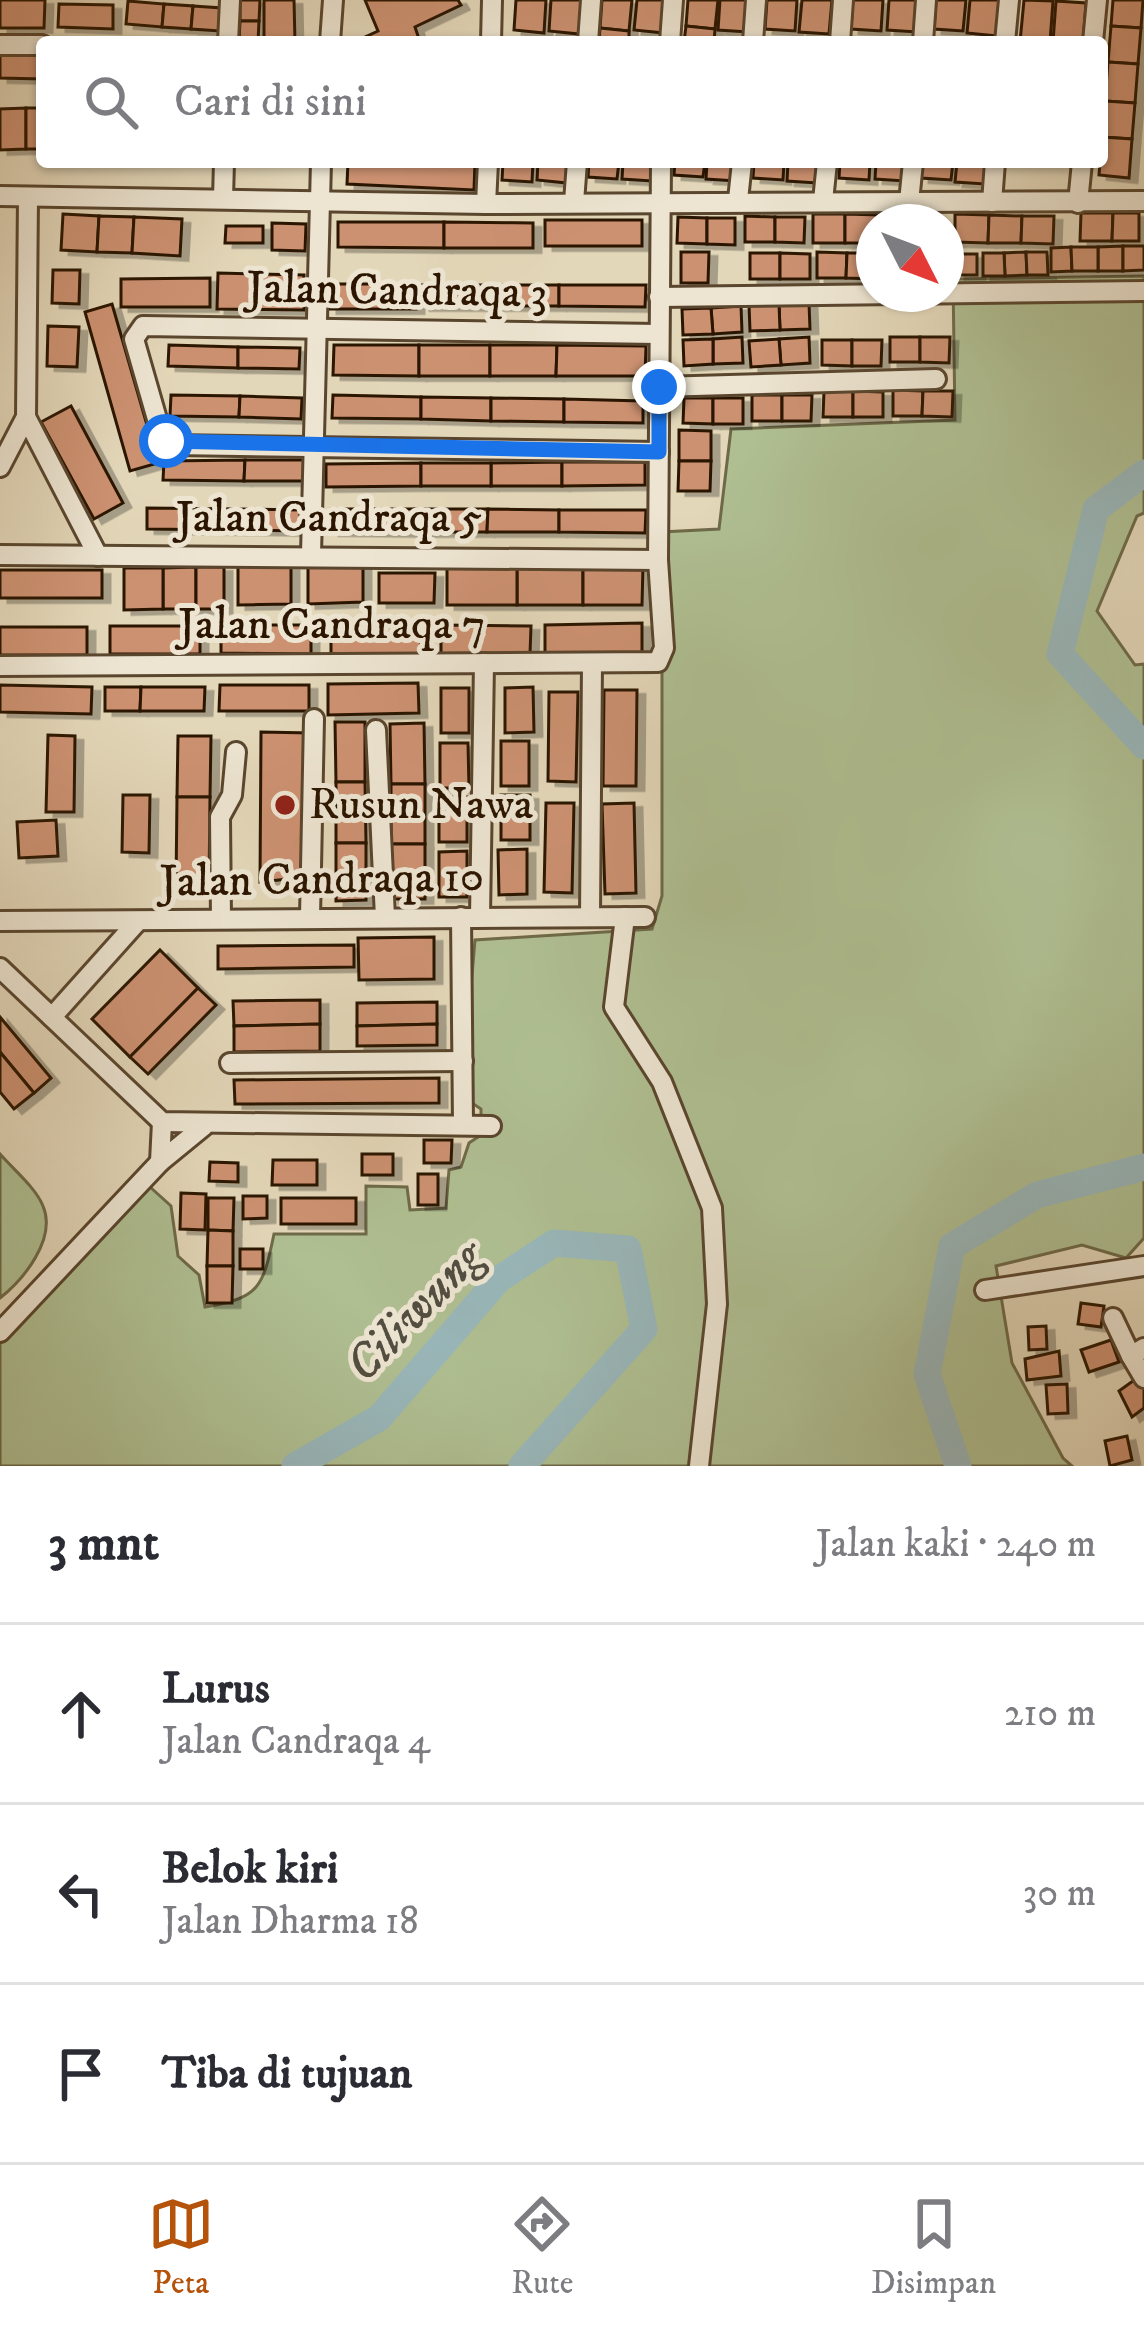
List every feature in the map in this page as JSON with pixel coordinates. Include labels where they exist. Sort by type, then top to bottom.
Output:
[{"type":"street","points":[[228,36],[230,0]]},
{"type":"street","points":[[330,36],[333,0]]},
{"type":"street","points":[[491,36],[492,0]]},
{"type":"street","points":[[588,36],[591,0]]},
{"type":"street","points":[[671,36],[674,0]]},
{"type":"street","points":[[753,36],[756,0]]},
{"type":"street","points":[[840,36],[843,0]]},
{"type":"street","points":[[923,36],[926,0]]},
{"type":"street","points":[[1006,36],[1009,0]]},
{"type":"street","points":[[1094,36],[1097,0]]},
{"type":"street","points":[[0,45],[36,45]]},
{"type":"street","points":[[223,198],[224,168]]},
{"type":"street","points":[[311,554],[321,168]]},
{"type":"street","points":[[486,204],[488,168]]},
{"type":"street","points":[[574,202],[577,168]]},
{"type":"street","points":[[658,560],[661,168]]},
{"type":"street","points":[[738,200],[741,168]]},
{"type":"street","points":[[823,201],[826,168]]},
{"type":"street","points":[[909,202],[912,168]]},
{"type":"street","points":[[992,202],[995,168]]},
{"type":"street","points":[[1078,203],[1081,168]]},
{"type":"street","points":[[0,196],[486,204],[1144,201]]},
{"type":"street","points":[[0,466],[26,417],[28,197]]},
{"type":"street","points":[[659,297],[1144,291]]},
{"type":"street","name":"Jalan Candraqa 3","points":[[312,447],[166,441],[135,331],[143,326],[658,334]]},
{"type":"street","points":[[659,387],[936,379]]},
{"type":"street","points":[[26,417],[98,556]]},
{"type":"street","points":[[312,447],[659,452]]},
{"type":"street","name":"Jalan Candraqa 5","points":[[0,555],[658,560]]},
{"type":"street","name":"Jalan Candraqa 7","points":[[0,666],[652,666],[661,658],[658,560]]},
{"type":"street","points":[[463,1124],[484,663]]},
{"type":"street","points":[[590,916],[592,663]]},
{"type":"street","points":[[310,917],[314,719]]},
{"type":"street","points":[[376,730],[385,917]]},
{"type":"street","points":[[221,919],[220,817],[232,795],[236,752]]},
{"type":"street","name":"Jalan Candraqa 10","points":[[0,921],[635,916],[614,1006],[662,1082],[712,1208],[717,1304],[699,1466]]},
{"type":"street","points":[[52,1017],[138,921]]},
{"type":"street","points":[[0,968],[162,1122],[491,1126]]},
{"type":"street","points":[[230,1063],[463,1061]]},
{"type":"street","points":[[160,1162],[162,1122]]},
{"type":"street","points":[[0,1332],[160,1162],[204,1126]]},
{"type":"street","points":[[985,1290],[1144,1266]]},
{"type":"street","points":[[1113,1318],[1138,1352],[1144,1378]]},
{"type":"green space","points":[[1144,276],[1144,513],[1137,516],[1097,611],[1135,665],[1144,664],[1144,1238],[1126,1258],[1082,1245],[996,1266],[1012,1363],[1063,1458],[1072,1466],[0,1466],[0,1341],[150,1187],[171,1206],[178,1256],[199,1275],[205,1307],[237,1299],[256,1287],[274,1234],[366,1234],[366,1186],[407,1187],[410,1210],[446,1208],[449,1170],[461,1167],[469,1143],[481,1135],[481,1109],[472,1103],[468,1021],[475,940],[652,929],[662,896],[662,532],[719,529],[731,429],[955,420],[953,312],[964,312],[964,279]]},
{"type":"green space","points":[[0,1154],[35,1192],[46,1219],[35,1258],[0,1298]]},
{"type":"building","points":[[0,0],[45,0],[44,28],[0,28]]},
{"type":"building","points":[[240,0],[260,0],[259,21],[240,21]]},
{"type":"building","points":[[264,0],[294,0],[295,36],[264,36]]},
{"type":"building","points":[[365,0],[458,0],[461,5],[415,27],[418,36],[367,36],[378,31]]},
{"type":"building","points":[[516,0],[546,0],[544,33],[514,30]]},
{"type":"building","points":[[551,0],[581,0],[579,34],[549,31]]},
{"type":"building","points":[[602,0],[632,0],[629,31],[600,28]]},
{"type":"building","points":[[637,0],[666,0],[664,33],[634,30]]},
{"type":"building","points":[[688,0],[718,0],[715,29],[686,26]]},
{"type":"building","points":[[720,0],[750,0],[748,32],[718,30]]},
{"type":"building","points":[[767,0],[797,0],[795,31],[765,29]]},
{"type":"building","points":[[802,0],[832,0],[829,34],[799,32]]},
{"type":"building","points":[[853,0],[883,0],[881,31],[851,29]]},
{"type":"building","points":[[889,0],[919,0],[917,32],[887,30]]},
{"type":"building","points":[[936,0],[966,0],[963,31],[934,29]]},
{"type":"building","points":[[970,0],[999,0],[997,36],[967,33]]},
{"type":"building","points":[[1024,0],[1053,1],[1050,36],[1021,36]]},
{"type":"building","points":[[1113,0],[1143,0],[1141,28],[1111,26]]},
{"type":"building","points":[[128,1],[164,4],[162,27],[126,24]]},
{"type":"building","points":[[1056,1],[1086,3],[1083,36],[1053,36]]},
{"type":"building","points":[[59,4],[113,5],[113,29],[58,27]]},
{"type":"building","points":[[164,4],[193,6],[191,29],[162,27]]},
{"type":"building","points":[[193,6],[222,8],[220,31],[191,29]]},
{"type":"building","points":[[240,21],[259,21],[258,36],[239,36]]},
{"type":"building","points":[[686,26],[715,29],[714,36],[685,36]]},
{"type":"building","points":[[1111,26],[1141,28],[1138,64],[1108,62]]},
{"type":"building","points":[[600,28],[629,31],[629,36],[599,36]]},
{"type":"building","points":[[0,52],[36,52],[36,79],[0,78]]},
{"type":"building","points":[[1108,62],[1138,64],[1135,103],[1108,101]]},
{"type":"building","points":[[1108,101],[1135,103],[1132,139],[1108,137]]},
{"type":"building","points":[[26,108],[26,149],[0,150],[0,109]]},
{"type":"building","points":[[26,108],[36,108],[36,149],[26,149]]},
{"type":"building","points":[[1108,137],[1132,139],[1129,178],[1099,175],[1100,168],[1108,168]]},
{"type":"building","points":[[348,168],[475,168],[474,190],[347,184]]},
{"type":"building","points":[[503,168],[533,168],[532,182],[502,180]]},
{"type":"building","points":[[538,168],[568,168],[567,183],[537,180]]},
{"type":"building","points":[[589,168],[618,168],[617,179],[588,177]]},
{"type":"building","points":[[623,168],[653,168],[652,181],[622,179]]},
{"type":"building","points":[[675,168],[704,168],[703,177],[674,175]]},
{"type":"building","points":[[707,168],[737,168],[736,181],[706,179]]},
{"type":"building","points":[[754,168],[784,168],[783,180],[753,178]]},
{"type":"building","points":[[788,168],[818,168],[817,183],[787,181]]},
{"type":"building","points":[[840,168],[870,168],[869,180],[839,178]]},
{"type":"building","points":[[876,168],[906,168],[905,181],[875,179]]},
{"type":"building","points":[[922,168],[952,168],[951,180],[921,178]]},
{"type":"building","points":[[956,168],[986,168],[985,184],[955,182]]},
{"type":"building","points":[[1081,213],[1113,213],[1112,241],[1080,241]]},
{"type":"building","points":[[1113,213],[1139,213],[1139,241],[1112,241]]},
{"type":"building","points":[[63,214],[99,216],[97,252],[61,250]]},
{"type":"building","points":[[813,214],[845,214],[845,243],[813,243]]},
{"type":"building","points":[[845,214],[856,214],[856,243],[845,243]]},
{"type":"building","points":[[964,214],[989,215],[988,243],[964,242]]},
{"type":"building","points":[[989,215],[1022,216],[1021,243],[988,243]]},
{"type":"building","points":[[99,216],[134,217],[132,253],[97,252]]},
{"type":"building","points":[[745,216],[775,217],[775,242],[745,242]]},
{"type":"building","points":[[1022,216],[1054,216],[1053,244],[1021,243]]},
{"type":"building","points":[[134,217],[182,219],[180,256],[132,253]]},
{"type":"building","points":[[678,217],[707,218],[707,244],[677,243]]},
{"type":"building","points":[[775,217],[805,217],[804,243],[775,242]]},
{"type":"building","points":[[707,218],[735,218],[735,245],[707,244]]},
{"type":"building","points":[[545,220],[642,220],[642,246],[545,246]]},
{"type":"building","points":[[338,222],[444,222],[444,248],[338,247]]},
{"type":"building","points":[[444,222],[533,223],[533,248],[444,248]]},
{"type":"building","points":[[272,223],[306,224],[305,251],[272,250]]},
{"type":"building","points":[[226,226],[263,226],[263,243],[225,243]]},
{"type":"building","points":[[1123,246],[1123,271],[1098,271],[1098,247]]},
{"type":"building","points":[[1123,246],[1144,246],[1144,270],[1123,271]]},
{"type":"building","points":[[1071,247],[1072,271],[1051,272],[1051,248]]},
{"type":"building","points":[[1071,247],[1098,247],[1098,271],[1072,271]]},
{"type":"building","points":[[681,252],[709,252],[708,283],[681,283]]},
{"type":"building","points":[[817,252],[847,253],[846,278],[817,278]]},
{"type":"building","points":[[1026,252],[1027,275],[1005,276],[1004,253]]},
{"type":"building","points":[[1026,252],[1047,252],[1048,275],[1027,275]]},
{"type":"building","points":[[750,253],[780,253],[780,279],[750,279]]},
{"type":"building","points":[[780,253],[810,254],[810,279],[780,279]]},
{"type":"building","points":[[847,253],[856,253],[856,278],[846,278]]},
{"type":"building","points":[[983,253],[1004,253],[1005,276],[983,276]]},
{"type":"building","points":[[964,254],[977,254],[977,275],[964,275]]},
{"type":"building","points":[[53,270],[80,270],[79,304],[52,303]]},
{"type":"building","points":[[218,273],[304,275],[304,310],[217,309]]},
{"type":"building","points":[[210,278],[210,307],[121,307],[121,279]]},
{"type":"building","points":[[329,284],[416,284],[416,309],[329,309]]},
{"type":"building","points":[[422,285],[487,285],[487,306],[422,306]]},
{"type":"building","points":[[487,285],[559,285],[559,306],[487,306]]},
{"type":"building","points":[[559,285],[646,285],[645,307],[559,306]]},
{"type":"building","points":[[809,303],[810,329],[780,330],[779,304]]},
{"type":"building","points":[[112,304],[158,463],[130,471],[85,312]]},
{"type":"building","points":[[779,304],[780,330],[750,331],[749,305]]},
{"type":"building","points":[[741,306],[742,332],[713,334],[711,308]]},
{"type":"building","points":[[711,308],[713,334],[683,335],[682,309]]},
{"type":"building","points":[[48,326],[79,327],[77,367],[47,366]]},
{"type":"building","points":[[742,337],[743,363],[713,364],[713,339]]},
{"type":"building","points":[[809,337],[810,363],[781,365],[779,339]]},
{"type":"building","points":[[890,337],[920,337],[920,362],[890,362]]},
{"type":"building","points":[[920,337],[950,337],[949,363],[920,362]]},
{"type":"building","points":[[713,339],[713,364],[684,366],[683,340]]},
{"type":"building","points":[[779,339],[781,365],[751,367],[749,341]]},
{"type":"building","points":[[822,340],[852,340],[852,366],[822,365]]},
{"type":"building","points":[[852,340],[882,340],[881,366],[852,366]]},
{"type":"building","points":[[169,345],[238,347],[238,368],[168,366]]},
{"type":"building","points":[[334,345],[419,345],[419,376],[333,375]]},
{"type":"building","points":[[419,345],[490,345],[490,376],[419,376]]},
{"type":"building","points":[[490,345],[557,345],[556,376],[490,376]]},
{"type":"building","points":[[557,345],[646,346],[645,376],[556,376]]},
{"type":"building","points":[[238,347],[300,348],[299,369],[238,368]]},
{"type":"building","points":[[893,390],[923,391],[922,416],[893,416]]},
{"type":"building","points":[[824,391],[853,391],[853,417],[823,417]]},
{"type":"building","points":[[853,391],[883,392],[883,417],[853,417]]},
{"type":"building","points":[[923,391],[953,391],[952,417],[922,416]]},
{"type":"building","points":[[171,395],[240,396],[239,417],[170,416]]},
{"type":"building","points":[[333,395],[421,397],[421,419],[332,418]]},
{"type":"building","points":[[752,395],[782,395],[782,421],[752,421]]},
{"type":"building","points":[[782,395],[812,395],[811,421],[782,421]]},
{"type":"building","points":[[240,396],[302,398],[301,419],[239,417]]},
{"type":"building","points":[[421,397],[491,398],[491,421],[421,419]]},
{"type":"building","points":[[491,398],[564,399],[564,422],[491,421]]},
{"type":"building","points":[[684,398],[713,398],[713,424],[683,423]]},
{"type":"building","points":[[713,398],[743,398],[743,424],[713,424]]},
{"type":"building","points":[[564,399],[643,401],[643,423],[564,422]]},
{"type":"building","points":[[71,406],[123,503],[94,519],[41,422]]},
{"type":"building","points":[[679,430],[711,431],[711,461],[679,461]]},
{"type":"building","points":[[245,460],[244,481],[163,480],[164,461]]},
{"type":"building","points":[[245,460],[306,460],[305,481],[244,481]]},
{"type":"building","points":[[679,461],[711,461],[710,491],[678,491]]},
{"type":"building","points":[[562,462],[562,486],[491,486],[491,463]]},
{"type":"building","points":[[562,462],[645,462],[645,485],[562,486]]},
{"type":"building","points":[[421,463],[421,486],[326,487],[326,464]]},
{"type":"building","points":[[421,463],[491,463],[491,486],[421,486]]},
{"type":"building","points":[[147,508],[239,509],[239,530],[147,529]]},
{"type":"building","points":[[239,509],[300,510],[300,531],[239,530]]},
{"type":"building","points":[[331,509],[415,509],[415,532],[331,531]]},
{"type":"building","points":[[415,509],[488,509],[487,532],[415,532]]},
{"type":"building","points":[[488,509],[559,510],[559,532],[487,532]]},
{"type":"building","points":[[559,510],[646,510],[645,533],[559,532]]},
{"type":"building","points":[[363,564],[363,602],[308,604],[308,565]]},
{"type":"building","points":[[238,566],[291,566],[291,604],[238,605]]},
{"type":"building","points":[[583,566],[583,605],[517,605],[517,567]]},
{"type":"building","points":[[583,566],[643,566],[642,605],[583,605]]},
{"type":"building","points":[[196,567],[196,609],[163,609],[163,568]]},
{"type":"building","points":[[196,567],[224,567],[224,609],[196,609]]},
{"type":"building","points":[[447,567],[517,567],[517,605],[447,605]]},
{"type":"building","points":[[124,568],[163,568],[163,609],[124,610]]},
{"type":"building","points":[[0,570],[102,570],[102,598],[0,598]]},
{"type":"building","points":[[379,573],[435,573],[434,603],[379,603]]},
{"type":"building","points":[[642,623],[642,655],[545,657],[545,625]]},
{"type":"building","points":[[221,625],[311,625],[311,654],[221,653]]},
{"type":"building","points":[[441,625],[531,626],[530,654],[441,654]]},
{"type":"building","points":[[110,626],[200,626],[200,654],[110,654]]},
{"type":"building","points":[[0,627],[87,627],[87,655],[0,655]]},
{"type":"building","points":[[331,627],[421,627],[421,656],[331,656]]},
{"type":"building","points":[[418,683],[419,713],[328,715],[328,684]]},
{"type":"building","points":[[0,685],[92,687],[91,714],[0,712]]},
{"type":"building","points":[[220,685],[309,685],[309,711],[219,711]]},
{"type":"building","points":[[105,687],[141,687],[140,711],[105,711]]},
{"type":"building","points":[[141,687],[205,687],[204,711],[140,711]]},
{"type":"building","points":[[533,687],[534,732],[505,733],[505,688]]},
{"type":"building","points":[[441,688],[469,688],[469,733],[441,733]]},
{"type":"building","points":[[604,690],[637,690],[636,786],[603,786]]},
{"type":"building","points":[[549,692],[578,692],[576,782],[548,781]]},
{"type":"building","points":[[335,722],[365,722],[365,782],[336,782]]},
{"type":"building","points":[[424,723],[425,784],[391,784],[390,724]]},
{"type":"building","name":"Rusun Nawa","points":[[261,732],[311,733],[307,877],[260,882]]},
{"type":"building","points":[[48,735],[75,736],[74,812],[46,812]]},
{"type":"building","points":[[178,736],[211,736],[210,797],[177,797]]},
{"type":"building","points":[[501,741],[529,741],[529,786],[501,786]]},
{"type":"building","points":[[440,743],[468,743],[469,788],[440,788]]},
{"type":"building","points":[[336,782],[365,782],[366,843],[336,843]]},
{"type":"building","points":[[391,784],[425,784],[425,844],[391,844]]},
{"type":"building","points":[[123,795],[150,795],[149,853],[122,852]]},
{"type":"building","points":[[501,795],[530,795],[530,840],[501,840]]},
{"type":"building","points":[[177,797],[210,797],[209,886],[176,886]]},
{"type":"building","points":[[439,797],[467,797],[467,842],[439,842]]},
{"type":"building","points":[[546,803],[574,803],[572,893],[544,892]]},
{"type":"building","points":[[634,803],[636,893],[605,894],[602,804]]},
{"type":"building","points":[[56,820],[58,856],[19,858],[17,822]]},
{"type":"building","points":[[336,843],[366,843],[366,900],[336,901]]},
{"type":"building","points":[[391,844],[425,844],[425,899],[391,899]]},
{"type":"building","points":[[527,849],[527,894],[499,895],[498,850]]},
{"type":"building","points":[[467,851],[467,897],[439,897],[439,852]]},
{"type":"building","points":[[434,937],[434,979],[359,980],[358,938]]},
{"type":"building","points":[[354,945],[354,967],[218,969],[218,946]]},
{"type":"building","points":[[160,950],[198,988],[130,1057],[92,1019]]},
{"type":"building","points":[[198,988],[216,1005],[148,1074],[130,1057]]},
{"type":"building","points":[[320,1000],[320,1024],[234,1026],[233,1001]]},
{"type":"building","points":[[437,1002],[437,1024],[357,1026],[357,1003]]},
{"type":"building","points":[[0,1017],[51,1078],[34,1093],[0,1052]]},
{"type":"building","points":[[320,1024],[320,1051],[234,1052],[234,1026]]},
{"type":"building","points":[[437,1024],[437,1045],[357,1046],[357,1026]]},
{"type":"building","points":[[0,1052],[34,1093],[14,1109],[0,1092]]},
{"type":"building","points":[[439,1078],[439,1103],[235,1104],[234,1080]]},
{"type":"building","points":[[424,1140],[452,1140],[451,1163],[424,1163]]},
{"type":"building","points":[[362,1154],[393,1154],[393,1175],[362,1175]]},
{"type":"building","points":[[273,1160],[317,1160],[317,1185],[272,1185]]},
{"type":"building","points":[[210,1162],[238,1163],[238,1182],[209,1181]]},
{"type":"building","points":[[418,1174],[438,1174],[438,1205],[418,1205]]},
{"type":"building","points":[[181,1193],[206,1194],[205,1230],[180,1229]]},
{"type":"building","points":[[243,1196],[267,1196],[267,1218],[243,1219]]},
{"type":"building","points":[[208,1198],[234,1198],[233,1231],[208,1230]]},
{"type":"building","points":[[281,1198],[356,1198],[356,1224],[281,1224]]},
{"type":"building","points":[[208,1230],[233,1231],[233,1266],[207,1266]]},
{"type":"building","points":[[240,1249],[263,1249],[263,1269],[240,1269]]},
{"type":"building","points":[[207,1266],[233,1266],[232,1303],[207,1303]]},
{"type":"building","points":[[1081,1303],[1104,1306],[1101,1327],[1078,1324]]},
{"type":"building","points":[[1046,1326],[1047,1349],[1029,1350],[1028,1327]]},
{"type":"building","points":[[1111,1340],[1119,1362],[1089,1372],[1081,1350]]},
{"type":"building","points":[[1059,1351],[1061,1376],[1027,1380],[1025,1359]]},
{"type":"building","points":[[1137,1378],[1144,1388],[1144,1408],[1132,1417],[1119,1391]]},
{"type":"building","points":[[1067,1384],[1068,1413],[1048,1414],[1046,1385]]},
{"type":"building","points":[[1127,1436],[1132,1460],[1110,1466],[1105,1441]]},
{"type":"waterway","name":"Ciliwung","points":[[1144,473],[1096,509],[1060,654],[1144,746]]},
{"type":"waterway","name":"Ciliwung","points":[[958,1466],[927,1374],[952,1246],[1037,1195],[1144,1167]]},
{"type":"waterway","name":"Ciliwung","points":[[295,1466],[379,1418],[499,1279],[554,1243],[628,1249],[644,1329],[522,1466]]},
{"type":"place","name":"Rusun Nawa","points":[[285,805]]},
{"type":"route","points":[[166,441],[173,445],[659,452],[659,387]]}]
